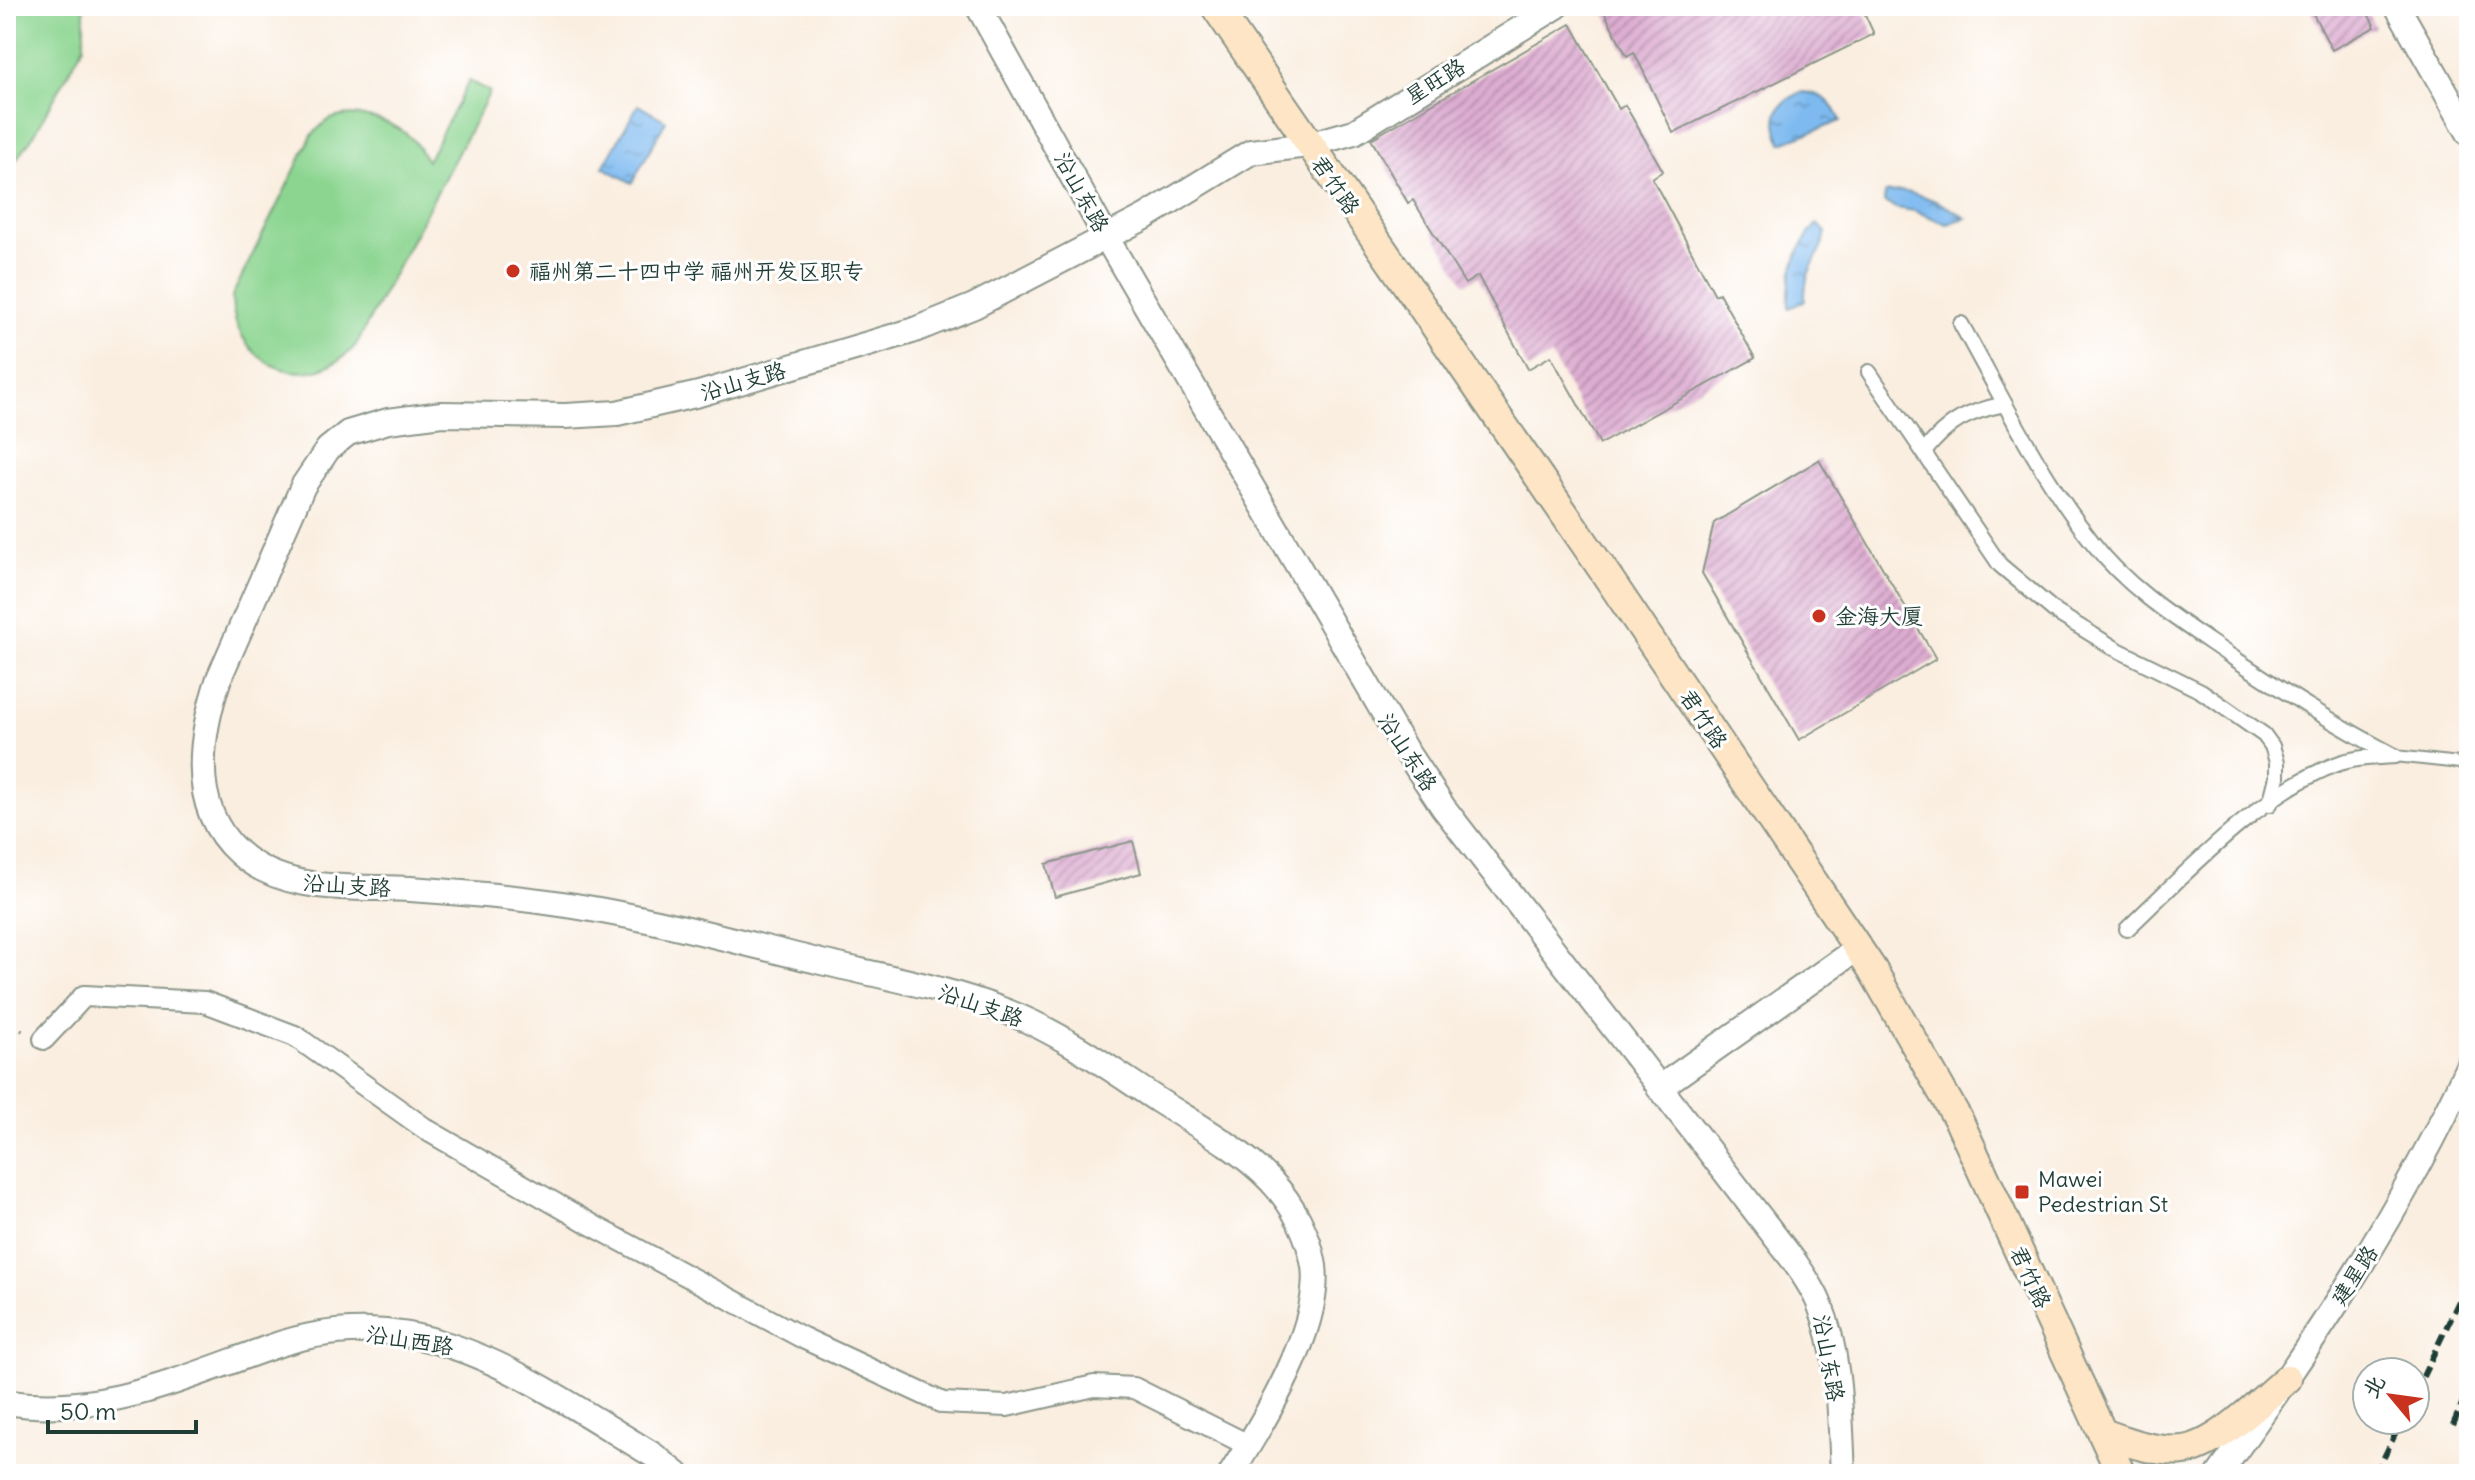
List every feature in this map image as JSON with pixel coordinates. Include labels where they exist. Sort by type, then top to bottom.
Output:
[{"type":"main road","name":"君竹路","points":[[1215,6],[1858,948],[1959,1121],[2121,1474]]},
{"type":"main road","points":[[2103,1433],[2136,1444],[2171,1450],[2199,1446],[2287,1379]]},
{"type":"street","name":"沿山东路","points":[[978,6],[1106,237],[1406,751],[1443,807],[1794,1261],[1815,1293],[1832,1352],[1843,1474]]},
{"type":"street","name":"星旺路","points":[[1308,145],[1354,132],[1519,16],[1557,6]]},
{"type":"street","points":[[2397,6],[2469,133]]},
{"type":"street","name":"沿山支路","points":[[1231,1474],[1287,1374],[1308,1325],[1315,1278],[1307,1238],[1294,1212],[1279,1190],[1248,1161],[1084,1052],[1024,1019],[945,991],[621,914],[543,901],[327,886],[286,879],[254,864],[230,843],[214,820],[203,778],[206,727],[219,678],[303,486],[328,449],[348,433],[388,421],[442,414],[565,416],[617,413],[699,394],[936,322],[974,306],[1145,217],[1251,152],[1308,145]]},
{"type":"street","points":[[1961,324],[2050,484],[2095,546],[2128,581],[2173,617],[2286,693],[2346,731],[2395,756]]},
{"type":"street","points":[[1869,372],[2000,565],[2057,613],[2116,649],[2201,691],[2264,735],[2272,746],[2277,762],[2277,777],[2270,804]]},
{"type":"street","points":[[1924,452],[1939,433],[1958,418],[2005,404]]},
{"type":"street","points":[[2127,929],[2220,841],[2309,776],[2339,763],[2395,756]]},
{"type":"street","points":[[1659,1088],[1858,948]]},
{"type":"street","points":[[44,1039],[84,996],[205,1002],[295,1036],[427,1130],[594,1226],[803,1338],[943,1403],[1007,1406],[1094,1386],[1134,1388],[1248,1445]]},
{"type":"street","name":"建星路","points":[[2219,1474],[2287,1379],[2379,1236],[2439,1128],[2469,1064]]},
{"type":"street","name":"沿山西路","points":[[6,1402],[57,1405],[125,1397],[190,1378],[299,1338],[343,1332],[378,1332],[432,1339],[492,1360],[653,1455],[677,1474]]},
{"type":"street","name":"沿山西路","points":[[653,1455],[669,1458],[696,1474]]},
{"type":"lane","points":[[2395,756],[2469,764]]},
{"type":"green space","points":[[6,6],[84,6],[84,45],[34,135],[6,174]]},
{"type":"green space","points":[[469,81],[490,92],[356,345],[337,361],[317,370],[296,372],[277,367],[259,357],[245,341],[236,321],[232,296],[312,135],[333,118],[367,117],[398,128],[415,142],[427,161]]},
{"type":"water","points":[[1803,92],[1826,100],[1841,121],[1782,143],[1776,126],[1778,112],[1787,101]]},
{"type":"water","points":[[638,105],[666,121],[632,183],[603,167]]},
{"type":"water","points":[[1900,191],[1934,200],[1966,218],[1947,224],[1884,202],[1885,193]]},
{"type":"water","points":[[1817,224],[1826,232],[1807,279],[1805,301],[1789,308],[1794,263],[1803,243]]},
{"type":"building","points":[[1601,6],[1861,6],[1874,34],[1673,133],[1634,52],[1627,56]]},
{"type":"building","points":[[2309,6],[2364,6],[2375,27],[2332,50]]},
{"type":"building","points":[[1571,24],[1619,109],[1625,105],[1663,171],[1652,178],[1715,295],[1719,293],[1755,358],[1600,444],[1551,356],[1528,369],[1478,276],[1465,284],[1413,200],[1408,203],[1371,139]]},
{"type":"building","name":"金海大厦","points":[[1819,460],[1936,659],[1799,740],[1702,573],[1714,523]]},
{"type":"building","points":[[1133,841],[1141,873],[1055,897],[1046,864]]},
{"type":"railway","points":[[2431,1360],[2469,1280]]},
{"type":"railway","points":[[2453,1425],[2469,1388]]},
{"type":"railway","points":[[2376,1474],[2394,1436]]},
{"type":"place","name":"福州第二十四中学 福州开发区职专","points":[[513,271]]},
{"type":"place","name":"金海大厦","points":[[1819,616]]},
{"type":"place","name":"Mawei Pedestrian St","points":[[2022,1192]]}]
